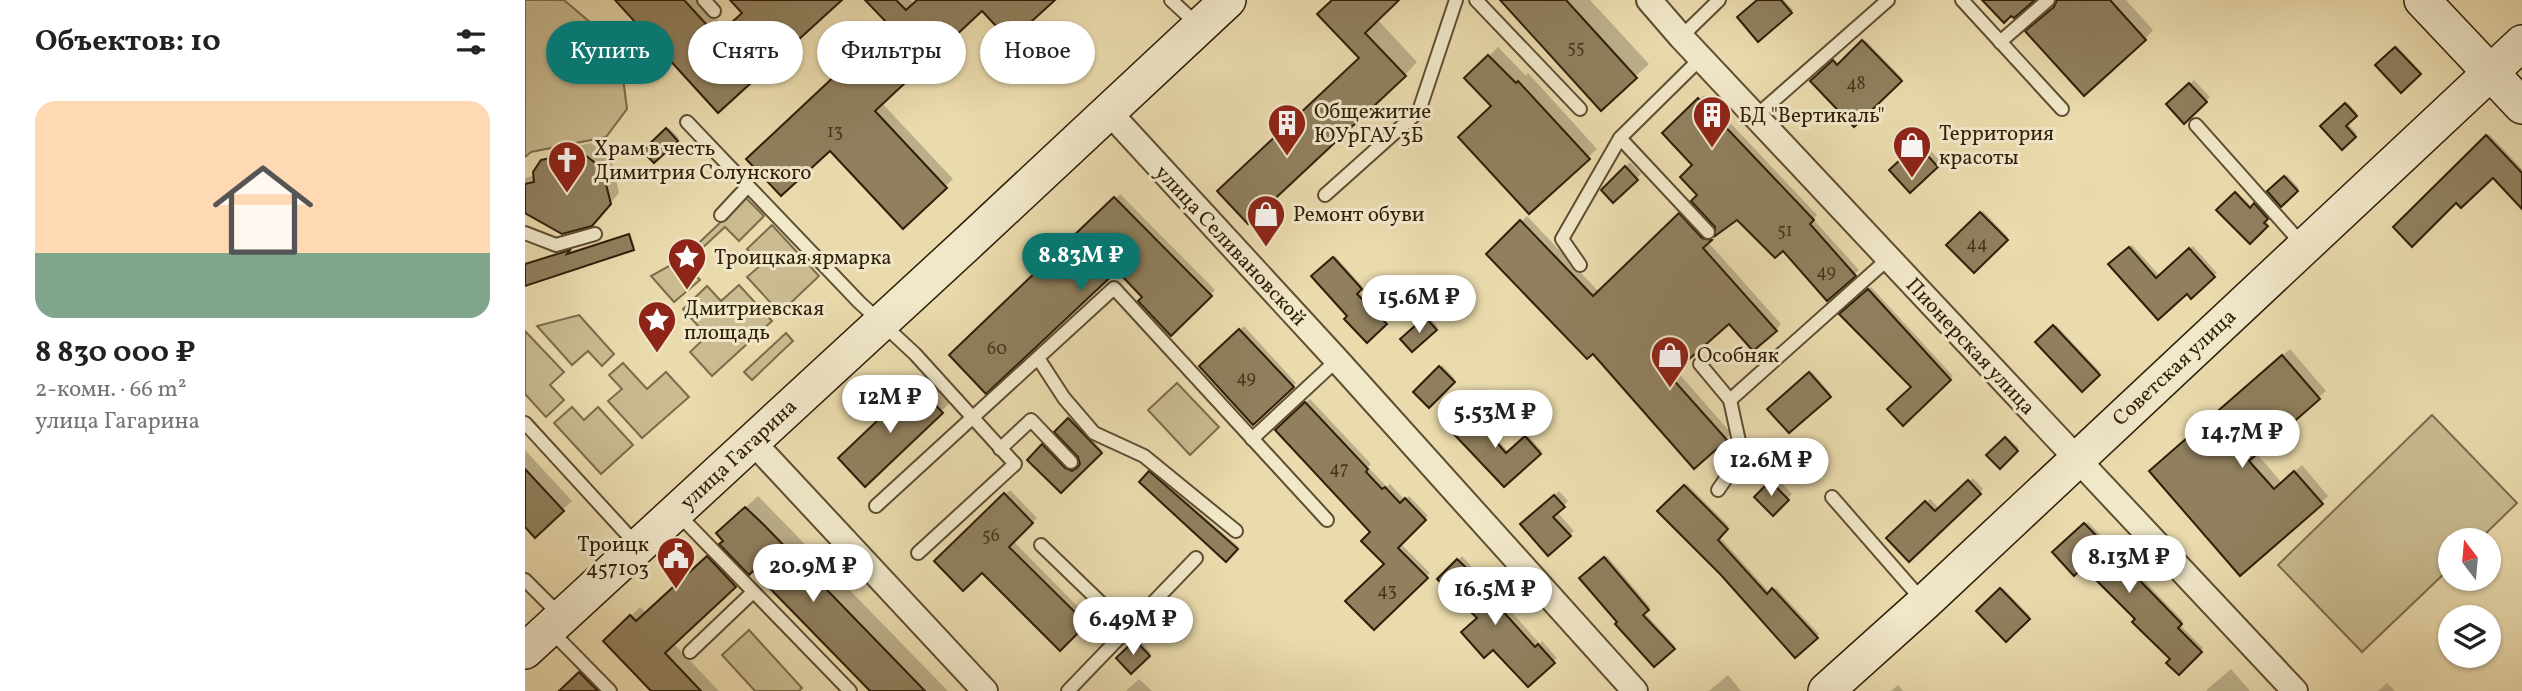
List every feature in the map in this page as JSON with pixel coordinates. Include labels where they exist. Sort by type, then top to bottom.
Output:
[{"type":"street","name":"улица Гагарина","points":[[545,632],[1228,0]]},
{"type":"street","name":"Пионерская улица","points":[[1649,0],[1700,58],[2295,691]]},
{"type":"street","points":[[2421,0],[2522,106]]},
{"type":"street","name":"Советская улица","points":[[1826,691],[1924,603],[2522,43]]},
{"type":"street","name":"улица Селивановской","points":[[1108,111],[1635,691]]},
{"type":"street","points":[[752,441],[985,691]]},
{"type":"lane","points":[[704,0],[714,11]]},
{"type":"lane","points":[[1171,0],[1199,26]]},
{"type":"lane","points":[[1325,194],[1419,111],[1456,0]]},
{"type":"lane","points":[[1476,0],[1580,108]]},
{"type":"lane","points":[[1681,37],[1719,0]]},
{"type":"lane","points":[[1756,116],[1888,0]]},
{"type":"lane","points":[[1962,0],[2061,109]]},
{"type":"lane","points":[[2000,42],[2048,0]]},
{"type":"lane","points":[[1580,265],[1562,239],[1621,138],[1700,58]]},
{"type":"lane","points":[[687,122],[859,302],[915,354],[1015,464],[918,553]]},
{"type":"lane","points":[[2196,125],[2304,246]]},
{"type":"lane","points":[[1621,138],[1708,232]]},
{"type":"lane","points":[[721,215],[748,186]]},
{"type":"lane","points":[[525,233],[556,245],[595,234]]},
{"type":"lane","points":[[1730,400],[1889,258]]},
{"type":"lane","points":[[876,506],[1114,288],[1327,520]]},
{"type":"lane","points":[[1038,358],[1064,398],[1094,433],[1144,456],[1236,531]]},
{"type":"lane","points":[[1252,439],[1337,360]]},
{"type":"lane","points":[[1700,364],[1730,400],[1742,455],[1718,491]]},
{"type":"lane","points":[[1000,449],[1031,420],[1071,462]]},
{"type":"lane","points":[[525,423],[639,547]]},
{"type":"lane","points":[[1832,497],[1924,603]]},
{"type":"lane","points":[[676,512],[850,691]]},
{"type":"lane","points":[[1041,545],[1128,629]]},
{"type":"lane","points":[[1068,691],[1196,558]]},
{"type":"lane","points":[[525,580],[545,632],[610,691]]},
{"type":"lane","points":[[690,652],[753,592]]},
{"type":"shaded area","points":[[525,0],[564,0],[589,21],[546,21],[546,84],[624,84],[627,109],[606,137],[531,152],[525,157]]},
{"type":"shaded area","points":[[746,198],[764,216],[739,241],[725,227],[685,264],[700,280],[674,302],[651,276],[682,259]]},
{"type":"shaded area","points":[[772,225],[819,276],[780,313],[747,277],[761,265],[747,249]]},
{"type":"shaded area","points":[[739,285],[772,321],[712,376],[690,352],[707,336],[683,309],[707,286],[721,301]]},
{"type":"shaded area","points":[[579,315],[614,354],[602,366],[588,351],[572,365],[537,326]]},
{"type":"shaded area","points":[[525,331],[564,372],[550,385],[564,400],[546,417],[525,394]]},
{"type":"shaded area","points":[[786,333],[793,341],[752,380],[744,372]]},
{"type":"shaded area","points":[[623,363],[647,389],[666,372],[689,397],[642,438],[608,401],[622,389],[609,375]]},
{"type":"shaded area","points":[[1177,383],[1219,427],[1190,455],[1148,410]]},
{"type":"shaded area","points":[[572,407],[584,420],[598,407],[633,445],[601,474],[554,423]]},
{"type":"shaded area","points":[[2432,415],[2517,503],[2491,528],[2438,528],[2438,579],[2362,652],[2278,565]]},
{"type":"shaded area","points":[[749,630],[802,688],[799,691],[755,691],[722,655]]},
{"type":"building","points":[[615,0],[684,0],[703,21],[688,21],[688,80],[674,65],[674,21],[634,21]]},
{"type":"building","points":[[730,0],[842,0],[803,36],[803,21],[733,21],[742,13]]},
{"type":"building","points":[[865,0],[896,0],[906,10],[917,0],[1055,0],[1032,21],[991,21],[982,11],[966,26],[966,21],[885,21]]},
{"type":"building","name":"Общежитие ЮУрГАУ 3Б","points":[[1332,0],[1399,0],[1365,33],[1406,76],[1248,224],[1217,191],[1359,58],[1317,14]]},
{"type":"building","points":[[1500,0],[1566,0],[1637,78],[1601,111]]},
{"type":"building","points":[[1757,0],[1781,0],[1792,13],[1758,42],[1737,17]]},
{"type":"building","points":[[1982,0],[2035,0],[2004,23]]},
{"type":"building","points":[[2057,0],[2110,0],[2146,40],[2084,96],[2025,31],[2054,7]]},
{"type":"building","points":[[1862,40],[1902,81],[1854,127],[1810,81],[1833,60],[1837,65]]},
{"type":"building","points":[[2395,47],[2421,74],[2401,93],[2375,65]]},
{"type":"building","points":[[1488,55],[1516,83],[1518,81],[1590,159],[1529,214],[1458,137],[1491,106],[1464,78]]},
{"type":"building","points":[[2189,83],[2207,102],[2184,124],[2166,104]]},
{"type":"building","points":[[692,84],[750,84],[718,113]]},
{"type":"building","points":[[826,84],[904,84],[875,111],[947,188],[903,229],[830,151],[781,196],[746,159]]},
{"type":"building","points":[[1698,98],[1814,220],[1810,224],[1856,276],[1827,301],[1783,251],[1775,258],[1737,220],[1715,236],[1715,227],[1691,201],[1697,195],[1680,177],[1692,165],[1662,133]]},
{"type":"building","points":[[2345,103],[2357,116],[2346,126],[2356,137],[2342,150],[2320,126]]},
{"type":"building","points":[[666,128],[678,141],[654,163],[642,151]]},
{"type":"building","points":[[2486,135],[2522,173],[2522,209],[2493,178],[2461,208],[2456,203],[2412,247],[2393,227]]},
{"type":"building","points":[[1917,144],[1938,167],[1910,193],[1889,170]]},
{"type":"building","name":"Храм в честь Димитрия Солунского","points":[[581,152],[602,168],[611,204],[592,226],[562,234],[525,213],[525,184],[534,182],[533,172],[541,160]]},
{"type":"building","points":[[1625,166],[1638,180],[1613,203],[1601,190]]},
{"type":"building","points":[[2284,176],[2298,191],[2281,207],[2267,191]]},
{"type":"building","points":[[2235,192],[2250,208],[2254,203],[2268,219],[2264,223],[2268,226],[2250,244],[2216,210]]},
{"type":"building","points":[[1114,197],[1212,296],[1171,336],[1138,301],[1142,297],[1117,271],[986,394],[949,355]]},
{"type":"building","points":[[1980,212],[2008,240],[1974,273],[1946,245]]},
{"type":"building","points":[[1679,213],[1702,238],[1712,240],[1703,248],[1777,331],[1753,351],[1729,324],[1670,376],[1727,440],[1694,469],[1593,354],[1587,359],[1486,254],[1520,220],[1593,296]]},
{"type":"building","points":[[629,234],[634,250],[525,286],[525,264]]},
{"type":"building","points":[[2129,247],[2156,278],[2189,248],[2215,277],[2191,299],[2187,294],[2158,320],[2108,264]]},
{"type":"building","points":[[1333,257],[1362,289],[1357,294],[1387,324],[1367,343],[1344,319],[1347,316],[1311,276]]},
{"type":"building","points":[[1868,289],[1951,380],[1903,426],[1887,409],[1911,387],[1839,314]]},
{"type":"building","points":[[1425,317],[1437,330],[1412,352],[1400,339]]},
{"type":"building","points":[[2053,325],[2100,375],[2082,392],[2035,342]]},
{"type":"building","points":[[1239,329],[1294,387],[1253,425],[1199,366]]},
{"type":"building","points":[[2282,355],[2320,399],[2249,461],[2274,489],[2294,471],[2323,504],[2240,576],[2149,471]]},
{"type":"building","points":[[1439,366],[1455,382],[1429,408],[1413,392]]},
{"type":"building","points":[[1809,372],[1831,397],[1789,433],[1767,409]]},
{"type":"building","points":[[916,384],[943,413],[865,487],[838,458]]},
{"type":"building","points":[[1305,402],[1368,469],[1366,472],[1382,489],[1385,487],[1400,503],[1405,498],[1426,520],[1398,548],[1428,578],[1374,630],[1345,601],[1384,564],[1361,541],[1370,532],[1275,430]]},
{"type":"building","points":[[1470,412],[1506,453],[1525,436],[1541,454],[1504,487],[1450,430]]},
{"type":"building","points":[[1068,418],[1102,453],[1061,493],[1027,460],[1042,444],[1065,468],[1072,471],[1077,468],[1080,464],[1078,457],[1054,432]]},
{"type":"building","points":[[2005,437],[2018,451],[2000,469],[1986,455]]},
{"type":"building","points":[[525,469],[564,511],[535,538],[525,527]]},
{"type":"building","points":[[1149,471],[1238,549],[1226,562],[1139,482]]},
{"type":"building","points":[[1968,480],[1981,494],[1909,562],[1886,538],[1925,501],[1935,511]]},
{"type":"building","points":[[1770,481],[1789,500],[1773,516],[1754,497]]},
{"type":"building","points":[[1684,485],[1728,529],[1718,540],[1767,594],[1772,588],[1818,638],[1795,658],[1721,575],[1657,511]]},
{"type":"building","points":[[1004,493],[1033,523],[1009,547],[1087,624],[1060,651],[982,573],[963,591],[934,561]]},
{"type":"building","points":[[1554,495],[1565,507],[1553,517],[1571,536],[1548,556],[1520,524]]},
{"type":"building","points":[[745,507],[925,691],[870,691],[753,571],[749,575],[719,544],[723,541],[716,533]]},
{"type":"building","points":[[2084,523],[2182,624],[2178,628],[2202,652],[2179,675],[2166,663],[2170,659],[2132,622],[2135,619],[2083,567],[2074,576],[2052,552]]},
{"type":"building","points":[[707,556],[736,587],[665,653],[701,691],[651,691],[603,641],[630,615],[636,621]]},
{"type":"building","points":[[1604,557],[1649,610],[1643,615],[1675,649],[1654,667],[1615,624],[1617,622],[1579,578]]},
{"type":"building","points":[[1457,559],[1477,578],[1475,580],[1535,647],[1538,644],[1555,663],[1528,687],[1493,650],[1484,658],[1461,632],[1477,618],[1437,579]]},
{"type":"building","points":[[2000,588],[2030,619],[2006,642],[1976,611]]},
{"type":"building","points":[[1135,640],[1150,656],[1131,674],[1116,658]]},
{"type":"building","points":[[579,672],[598,691],[559,691]]},
{"type":"place","name":"БД \"Вертикаль\"","points":[[1712,149]]},
{"type":"place","name":"Общежитие ЮУрГАУ 3Б","points":[[1287,157]]},
{"type":"place","name":"Территория красоты","points":[[1912,179]]},
{"type":"place","name":"Храм в честь Димитрия Солунского","points":[[567,194]]},
{"type":"place","name":"Ремонт обуви","points":[[1266,248]]},
{"type":"place","name":"Троицкая ярмарка","points":[[687,291]]},
{"type":"place","name":"Дмитриевская площадь","points":[[657,354]]},
{"type":"place","name":"Особняк","points":[[1670,389]]},
{"type":"place","name":"Троицк 457103","points":[[676,590]]}]
